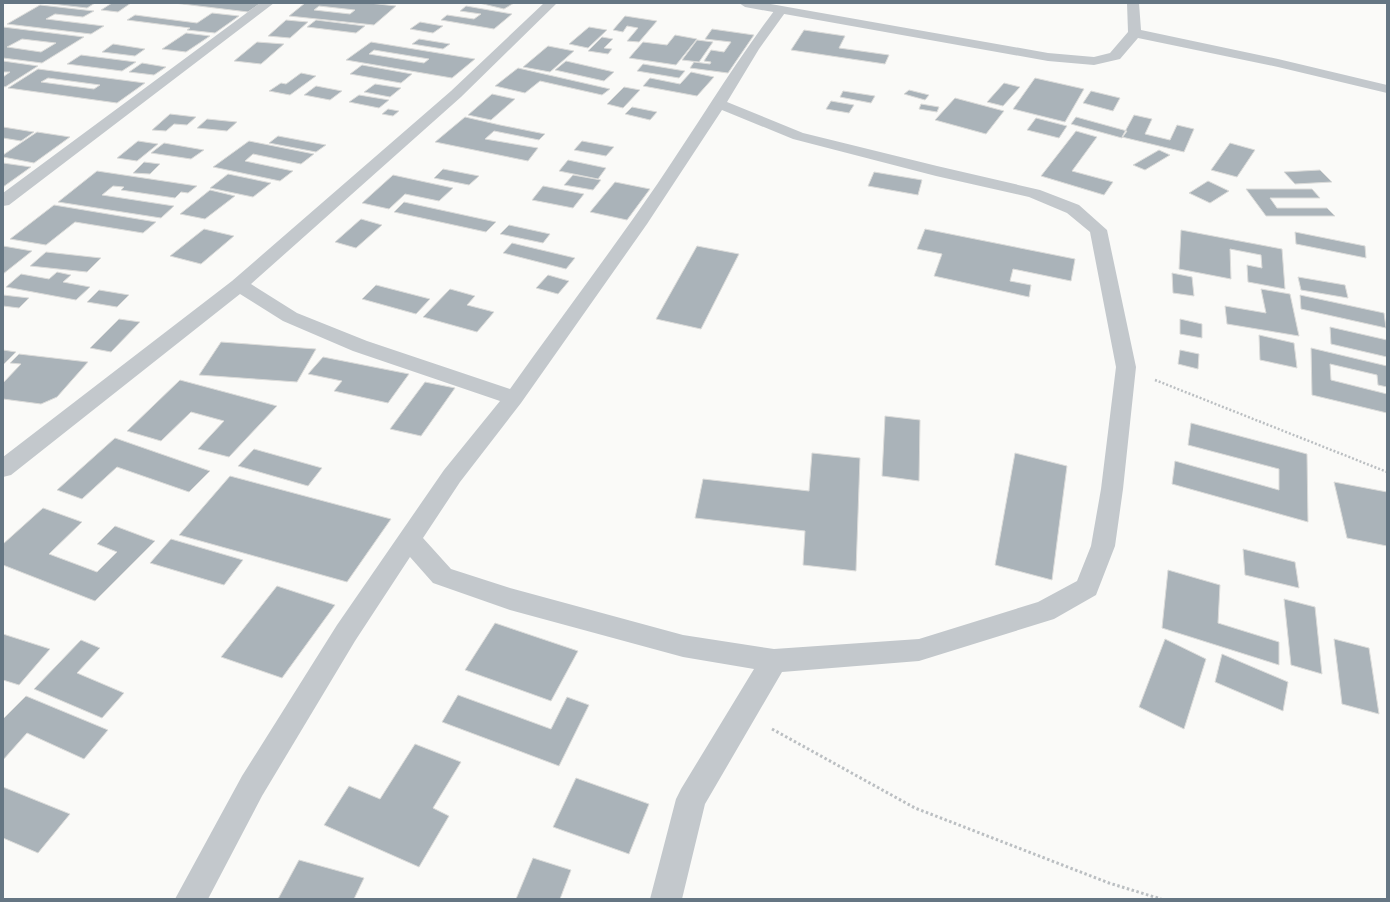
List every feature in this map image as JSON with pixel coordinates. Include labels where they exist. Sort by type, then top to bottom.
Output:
[{"type":"street","points":[[3,201],[268,3]]},
{"type":"street","points":[[5,465],[239,285],[456,94],[551,3]]},
{"type":"street","points":[[745,3],[1048,57],[1094,61],[1116,56],[1135,34],[1133,3]]},
{"type":"street","points":[[191,899],[265,766],[346,633],[452,476],[514,398],[641,220],[719,104],[753,48],[781,10]]},
{"type":"street","points":[[1135,34],[1278,63],[1387,89]]},
{"type":"street","points":[[409,539],[442,576],[510,599],[683,646],[774,661],[919,650],[1045,611],[1087,588],[1103,546],[1112,489],[1126,367],[1098,230],[1073,209],[1034,193],[936,171],[798,136],[719,104]]},
{"type":"street","points":[[239,285],[297,320],[360,346],[514,398]]},
{"type":"street","points":[[666,899],[691,799],[774,661]]},
{"type":"path","points":[[1126,367],[1387,472]]},
{"type":"path","points":[[743,712],[915,808],[1109,883],[1161,899]]},
{"type":"building","points":[[43,3],[95,3],[87,8]]},
{"type":"building","points":[[112,3],[131,3],[118,12],[101,10]]},
{"type":"building","points":[[174,3],[261,3],[248,12]]},
{"type":"building","points":[[305,3],[369,3],[396,6],[374,25],[289,16]],"holes":[[[319,6],[355,10],[350,14],[314,10]]]},
{"type":"building","points":[[479,3],[514,3],[504,9]]},
{"type":"building","points":[[40,5],[94,11],[83,17],[55,14],[46,19],[104,26],[91,34],[7,24]]},
{"type":"building","points":[[466,6],[512,14],[494,29],[441,20],[447,15],[474,19],[481,14],[460,11]]},
{"type":"building","points":[[212,13],[239,16],[215,33],[187,30],[190,28],[127,20],[135,15],[197,23]]},
{"type":"building","points":[[625,16],[657,21],[639,42],[627,41],[638,28],[627,26],[623,32],[613,30]]},
{"type":"building","points":[[286,20],[308,22],[290,38],[268,36]]},
{"type":"building","points":[[316,20],[365,26],[356,33],[307,27]]},
{"type":"building","points":[[420,22],[443,26],[433,33],[410,29]]},
{"type":"building","points":[[3,27],[84,37],[42,63],[3,58]],"holes":[[[22,39],[56,43],[41,52],[7,47]]]},
{"type":"building","points":[[589,27],[607,30],[588,48],[569,44]]},
{"type":"building","points":[[712,29],[754,35],[728,73],[690,68],[694,62],[710,64],[711,62],[704,61],[711,50],[724,52],[731,42],[705,39]]},
{"type":"building","points":[[804,30],[845,36],[839,48],[889,55],[885,64],[791,50]]},
{"type":"building","points":[[186,33],[210,36],[186,52],[162,49]]},
{"type":"building","points":[[675,35],[697,39],[676,65],[629,58],[643,42],[667,45]]},
{"type":"building","points":[[602,37],[613,39],[604,48],[612,49],[608,54],[588,51]]},
{"type":"building","points":[[419,39],[450,44],[443,49],[412,44]]},
{"type":"building","points":[[697,40],[713,42],[699,62],[682,60]]},
{"type":"building","points":[[257,42],[284,44],[261,64],[234,61]]},
{"type":"building","points":[[371,42],[475,59],[452,78],[346,60]],"holes":[[[374,50],[429,59],[424,63],[369,54]]]},
{"type":"building","points":[[113,44],[145,49],[135,56],[102,52]]},
{"type":"building","points":[[548,46],[574,51],[550,72],[523,67]]},
{"type":"building","points":[[81,55],[136,62],[122,71],[67,64]]},
{"type":"building","points":[[3,61],[38,66],[5,87],[3,86],[3,77],[10,72],[3,72]]},
{"type":"building","points":[[566,61],[614,72],[604,81],[555,70]]},
{"type":"building","points":[[142,63],[166,67],[154,75],[129,72]]},
{"type":"building","points":[[643,64],[685,71],[679,78],[637,71]]},
{"type":"building","points":[[362,65],[412,74],[401,83],[350,74]]},
{"type":"building","points":[[518,68],[610,89],[602,95],[540,81],[525,93],[495,86]]},
{"type":"building","points":[[38,69],[145,83],[117,103],[8,88]],"holes":[[[48,78],[100,85],[94,89],[41,82]]]},
{"type":"building","points":[[691,72],[714,77],[697,96],[643,86],[650,78],[680,84]]},
{"type":"building","points":[[301,73],[316,76],[290,95],[269,91],[281,83],[286,84]]},
{"type":"building","points":[[1035,78],[1084,89],[1065,122],[1013,109]]},
{"type":"building","points":[[1004,83],[1020,87],[1003,106],[987,102]]},
{"type":"building","points":[[375,84],[401,88],[390,97],[364,92]]},
{"type":"building","points":[[316,86],[342,91],[330,100],[304,95]]},
{"type":"building","points":[[624,87],[640,90],[623,108],[607,104]]},
{"type":"building","points":[[909,90],[929,95],[925,100],[904,94]]},
{"type":"building","points":[[843,91],[875,96],[871,103],[840,97]]},
{"type":"building","points":[[1091,91],[1120,98],[1113,111],[1083,103]]},
{"type":"building","points":[[492,94],[515,99],[491,120],[468,115]]},
{"type":"building","points":[[359,95],[389,100],[379,108],[349,102]]},
{"type":"building","points":[[955,98],[1004,111],[986,134],[935,120]]},
{"type":"building","points":[[831,101],[854,105],[849,113],[826,109]]},
{"type":"building","points":[[921,104],[939,107],[937,112],[919,109]]},
{"type":"building","points":[[632,107],[657,112],[650,120],[625,114]]},
{"type":"building","points":[[388,109],[399,111],[393,116],[382,114]]},
{"type":"building","points":[[170,114],[196,117],[187,125],[174,124],[166,131],[152,130]]},
{"type":"building","points":[[1134,115],[1152,119],[1145,134],[1170,140],[1177,125],[1194,129],[1184,152],[1122,137]]},
{"type":"building","points":[[465,117],[545,134],[539,140],[494,131],[485,139],[538,148],[528,161],[435,142]]},
{"type":"building","points":[[1076,117],[1127,131],[1122,138],[1071,124]]},
{"type":"building","points":[[1036,118],[1067,126],[1059,138],[1027,130]]},
{"type":"building","points":[[207,119],[237,122],[227,131],[197,128]]},
{"type":"building","points":[[3,127],[34,132],[21,141],[3,138]]},
{"type":"building","points":[[1076,131],[1097,137],[1072,171],[1113,182],[1104,195],[1041,176]]},
{"type":"building","points":[[37,132],[70,137],[34,163],[3,157],[3,155]]},
{"type":"building","points":[[278,136],[326,145],[316,152],[269,143]]},
{"type":"building","points":[[138,141],[158,144],[137,161],[117,158]]},
{"type":"building","points":[[249,141],[314,154],[301,164],[253,154],[245,161],[293,171],[280,181],[213,167]]},
{"type":"building","points":[[582,141],[614,147],[606,156],[574,150]]},
{"type":"building","points":[[164,143],[204,150],[191,159],[151,153]]},
{"type":"building","points":[[1230,143],[1255,150],[1237,177],[1211,170]]},
{"type":"building","points":[[1159,150],[1170,155],[1145,170],[1133,165]]},
{"type":"building","points":[[568,160],[606,168],[598,179],[559,171]]},
{"type":"building","points":[[144,162],[160,164],[150,174],[133,173]]},
{"type":"building","points":[[3,163],[31,167],[3,187]]},
{"type":"building","points":[[443,169],[479,176],[469,185],[434,178]]},
{"type":"building","points":[[1320,170],[1332,182],[1295,184],[1284,172]]},
{"type":"building","points":[[97,171],[197,186],[188,193],[181,192],[175,198],[121,190],[124,187],[113,186],[102,195],[174,206],[161,218],[58,202]]},
{"type":"building","points":[[874,172],[922,180],[918,195],[868,186]]},
{"type":"building","points":[[228,174],[271,183],[253,197],[210,188]]},
{"type":"building","points":[[393,175],[453,188],[439,201],[405,194],[389,209],[362,203]]},
{"type":"building","points":[[573,175],[601,180],[593,190],[564,185]]},
{"type":"building","points":[[1208,181],[1229,191],[1210,203],[1189,193]]},
{"type":"building","points":[[615,182],[650,189],[627,220],[590,212]]},
{"type":"building","points":[[543,186],[584,194],[573,208],[532,200]]},
{"type":"building","points":[[1246,189],[1312,189],[1320,198],[1270,198],[1277,208],[1327,208],[1335,216],[1266,216]]},
{"type":"building","points":[[210,190],[235,196],[205,219],[180,214]]},
{"type":"building","points":[[404,202],[496,222],[486,232],[394,212]]},
{"type":"building","points":[[54,205],[156,222],[143,233],[75,222],[46,245],[10,239]]},
{"type":"building","points":[[361,219],[382,225],[356,248],[335,242]]},
{"type":"building","points":[[509,225],[550,234],[543,243],[500,234]]},
{"type":"building","points":[[204,229],[234,236],[201,264],[170,256]]},
{"type":"building","points":[[925,229],[1075,259],[1071,281],[1013,269],[1010,281],[1031,285],[1029,297],[934,276],[942,254],[917,249]]},
{"type":"building","points":[[1181,230],[1282,249],[1285,289],[1248,282],[1247,265],[1262,268],[1261,255],[1230,249],[1231,279],[1179,269]]},
{"type":"building","points":[[1295,232],[1365,246],[1366,258],[1296,244]]},
{"type":"building","points":[[512,243],[575,258],[566,269],[503,253]]},
{"type":"building","points":[[3,246],[32,251],[3,274]]},
{"type":"building","points":[[697,246],[739,254],[701,329],[656,319]]},
{"type":"building","points":[[46,252],[101,258],[87,272],[30,266]]},
{"type":"building","points":[[57,272],[71,275],[63,282],[90,287],[76,300],[6,287],[21,274],[49,279]]},
{"type":"building","points":[[1172,273],[1192,277],[1194,296],[1173,293]]},
{"type":"building","points":[[548,275],[569,281],[558,294],[536,288]]},
{"type":"building","points":[[1298,277],[1345,285],[1348,298],[1301,290]]},
{"type":"building","points":[[376,285],[430,299],[416,314],[362,299]]},
{"type":"building","points":[[450,289],[475,296],[467,305],[494,312],[477,332],[423,317]]},
{"type":"building","points":[[1261,289],[1290,294],[1299,336],[1227,324],[1225,306],[1266,313]]},
{"type":"building","points":[[99,290],[129,295],[117,307],[87,302]]},
{"type":"building","points":[[3,295],[29,298],[19,308],[3,306]]},
{"type":"building","points":[[1300,295],[1384,313],[1386,328],[1301,309]]},
{"type":"building","points":[[119,319],[140,322],[111,352],[90,348]]},
{"type":"building","points":[[1180,319],[1202,324],[1202,338],[1180,334]]},
{"type":"building","points":[[1330,327],[1387,340],[1387,357],[1331,344]]},
{"type":"building","points":[[1259,335],[1294,343],[1297,368],[1260,360]]},
{"type":"building","points":[[221,342],[316,349],[297,382],[199,375]]},
{"type":"building","points":[[1311,348],[1387,366],[1387,387],[1378,385],[1377,375],[1330,364],[1331,380],[1387,394],[1387,413],[1312,395]]},
{"type":"building","points":[[3,350],[16,352],[3,365]]},
{"type":"building","points":[[1180,350],[1199,354],[1198,369],[1178,364]]},
{"type":"building","points":[[19,354],[88,362],[57,397],[41,404],[3,399],[3,383],[21,364],[10,363]]},
{"type":"building","points":[[323,357],[409,374],[388,403],[334,391],[342,381],[308,374]]},
{"type":"building","points":[[180,380],[277,406],[229,457],[198,449],[224,421],[191,412],[161,441],[127,431]]},
{"type":"building","points":[[425,382],[455,388],[421,436],[390,429]]},
{"type":"building","points":[[885,416],[920,420],[919,481],[882,476]]},
{"type":"building","points":[[1191,423],[1307,454],[1308,522],[1172,484],[1175,461],[1279,490],[1279,469],[1188,445]]},
{"type":"building","points":[[115,438],[210,471],[189,492],[117,467],[82,499],[57,490]]},
{"type":"building","points":[[254,449],[322,468],[308,486],[238,466]]},
{"type":"building","points":[[812,453],[860,458],[856,571],[803,565],[805,531],[695,518],[703,479],[809,491]]},
{"type":"building","points":[[1015,453],[1067,466],[1052,580],[995,565]]},
{"type":"building","points":[[230,476],[391,519],[347,582],[179,535]]},
{"type":"building","points":[[1334,482],[1387,492],[1387,546],[1347,538]]},
{"type":"building","points":[[43,508],[82,522],[49,554],[97,572],[117,552],[97,544],[115,526],[155,541],[95,601],[3,565],[3,544]]},
{"type":"building","points":[[171,539],[243,560],[224,585],[150,563]]},
{"type":"building","points":[[1243,549],[1295,562],[1299,588],[1245,575]]},
{"type":"building","points":[[1168,570],[1220,585],[1218,623],[1279,642],[1279,665],[1162,628]]},
{"type":"building","points":[[277,586],[335,605],[282,678],[221,657]]},
{"type":"building","points":[[1284,599],[1315,607],[1322,674],[1291,665]]},
{"type":"building","points":[[495,623],[578,651],[551,701],[465,670]]},
{"type":"building","points":[[3,634],[50,649],[19,685],[3,680]]},
{"type":"building","points":[[1165,639],[1206,659],[1184,729],[1139,707]]},
{"type":"building","points":[[1334,639],[1369,648],[1379,714],[1342,704]]},
{"type":"building","points":[[81,640],[100,648],[77,673],[124,693],[102,718],[34,689]]},
{"type":"building","points":[[1222,654],[1288,682],[1283,711],[1215,682]]},
{"type":"building","points":[[458,695],[551,729],[567,697],[589,705],[559,766],[442,722]]},
{"type":"building","points":[[26,696],[108,730],[84,759],[27,733],[3,760],[3,719]]},
{"type":"building","points":[[415,744],[461,762],[433,808],[449,816],[419,867],[324,825],[349,786],[380,799]]},
{"type":"building","points":[[576,778],[649,804],[629,854],[553,827]]},
{"type":"building","points":[[3,787],[70,814],[38,853],[3,838]]},
{"type":"building","points":[[533,858],[571,870],[560,899],[516,899]]},
{"type":"building","points":[[299,860],[364,878],[354,899],[278,899]]}]
